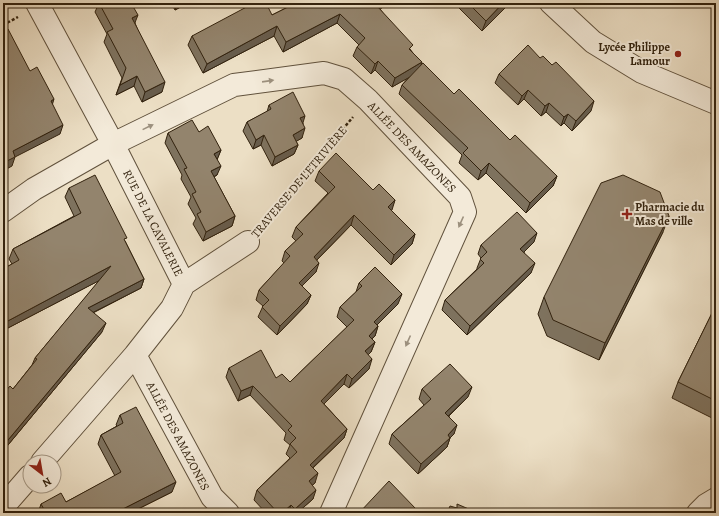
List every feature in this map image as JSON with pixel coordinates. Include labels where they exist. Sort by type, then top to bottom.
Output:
[{"type":"street","name":"RUE DE LA CAVALERIE","points":[[37,3],[113,144],[184,284],[172,308],[135,356],[49,454]]},
{"type":"street","points":[[551,3],[593,42],[642,72],[716,103]]},
{"type":"street","name":"ALLÉE DES AMAZONES","points":[[3,211],[34,189],[113,144],[234,85],[324,73],[344,79],[368,100],[460,196],[465,212],[331,513]]},
{"type":"street","name":"TRAVERSE DE L'ETRIVIÈRE","points":[[184,284],[248,242]]},
{"type":"street","name":"ALLÉE DES AMAZONES","points":[[135,356],[212,497],[228,513]]},
{"type":"street","points":[[3,507],[22,485]]},
{"type":"street","points":[[698,513],[706,505],[716,499]]},
{"type":"path","name":"TRAVERSE DE L'ETRIVIÈRE","points":[[248,242],[368,100]]},
{"type":"building","points":[[99,3],[131,3],[138,15],[132,18],[165,82],[145,92],[137,76],[120,85],[126,68],[107,32],[113,29]]},
{"type":"building","points":[[254,3],[266,3],[272,15],[296,3],[380,3],[377,6],[413,45],[409,49],[422,62],[395,78],[378,61],[375,64],[357,47],[365,38],[340,14],[286,42],[277,26],[207,64],[192,36]]},
{"type":"building","points":[[468,3],[503,3],[486,21]]},
{"type":"building","points":[[8,29],[30,71],[37,67],[54,99],[51,101],[63,125],[13,151],[15,157],[3,163],[3,32]]},
{"type":"building","points":[[528,45],[540,58],[543,56],[552,65],[556,62],[594,101],[576,121],[568,114],[564,117],[549,103],[545,106],[528,90],[522,96],[499,74]]},
{"type":"building","points":[[423,63],[454,94],[459,89],[510,140],[515,135],[557,176],[530,203],[489,163],[481,171],[463,153],[468,148],[402,85]]},
{"type":"building","points":[[293,92],[305,116],[300,118],[305,128],[293,135],[298,145],[275,157],[264,135],[256,140],[247,122],[271,109],[269,105]]},
{"type":"building","points":[[192,120],[199,132],[208,126],[221,150],[214,154],[221,166],[211,171],[235,216],[206,232],[197,214],[201,212],[192,194],[196,192],[184,169],[187,168],[168,133]]},
{"type":"building","points":[[336,153],[373,190],[379,184],[395,200],[388,207],[415,234],[394,255],[354,215],[314,257],[319,263],[299,283],[311,295],[280,326],[262,307],[269,300],[259,290],[290,256],[285,251],[303,234],[296,227],[335,187],[319,171]]},
{"type":"building","points":[[95,175],[127,238],[124,239],[144,279],[88,308],[106,323],[3,446],[3,394],[10,386],[13,389],[37,359],[35,358],[111,266],[4,323],[7,328],[3,330],[3,269],[19,260],[13,249],[81,213],[69,188]]},
{"type":"building","points":[[623,175],[660,192],[669,216],[605,343],[553,320],[544,297],[601,183]]},
{"type":"building","points":[[517,212],[537,233],[520,249],[535,263],[470,326],[445,300],[484,263],[480,259],[487,252],[481,245]]},
{"type":"building","points":[[375,267],[402,294],[374,322],[378,326],[369,336],[375,342],[365,351],[372,359],[352,379],[347,374],[321,401],[347,429],[310,465],[318,473],[309,481],[316,490],[295,509],[291,505],[282,513],[278,513],[257,490],[297,452],[290,444],[296,438],[288,430],[292,426],[253,386],[241,391],[229,368],[261,350],[276,378],[282,374],[290,382],[354,320],[340,307],[362,286],[359,283]]},
{"type":"building","points":[[716,305],[716,401],[678,382]]},
{"type":"building","points":[[450,364],[472,387],[445,413],[457,425],[448,435],[450,438],[421,464],[392,434],[431,399],[422,389]]},
{"type":"building","points":[[136,407],[176,482],[115,513],[46,513],[41,504],[59,494],[62,494],[66,502],[121,472],[101,435],[123,423],[120,415]]},
{"type":"building","points":[[389,481],[416,509],[411,513],[359,513]]},
{"type":"building","points":[[457,504],[478,513],[447,513],[450,506],[457,508]]},
{"type":"place","name":"Lycée Philippe Lamour","points":[[678,54]]},
{"type":"place","name":"Pharmacie du Mas de ville","points":[[627,214]]}]
